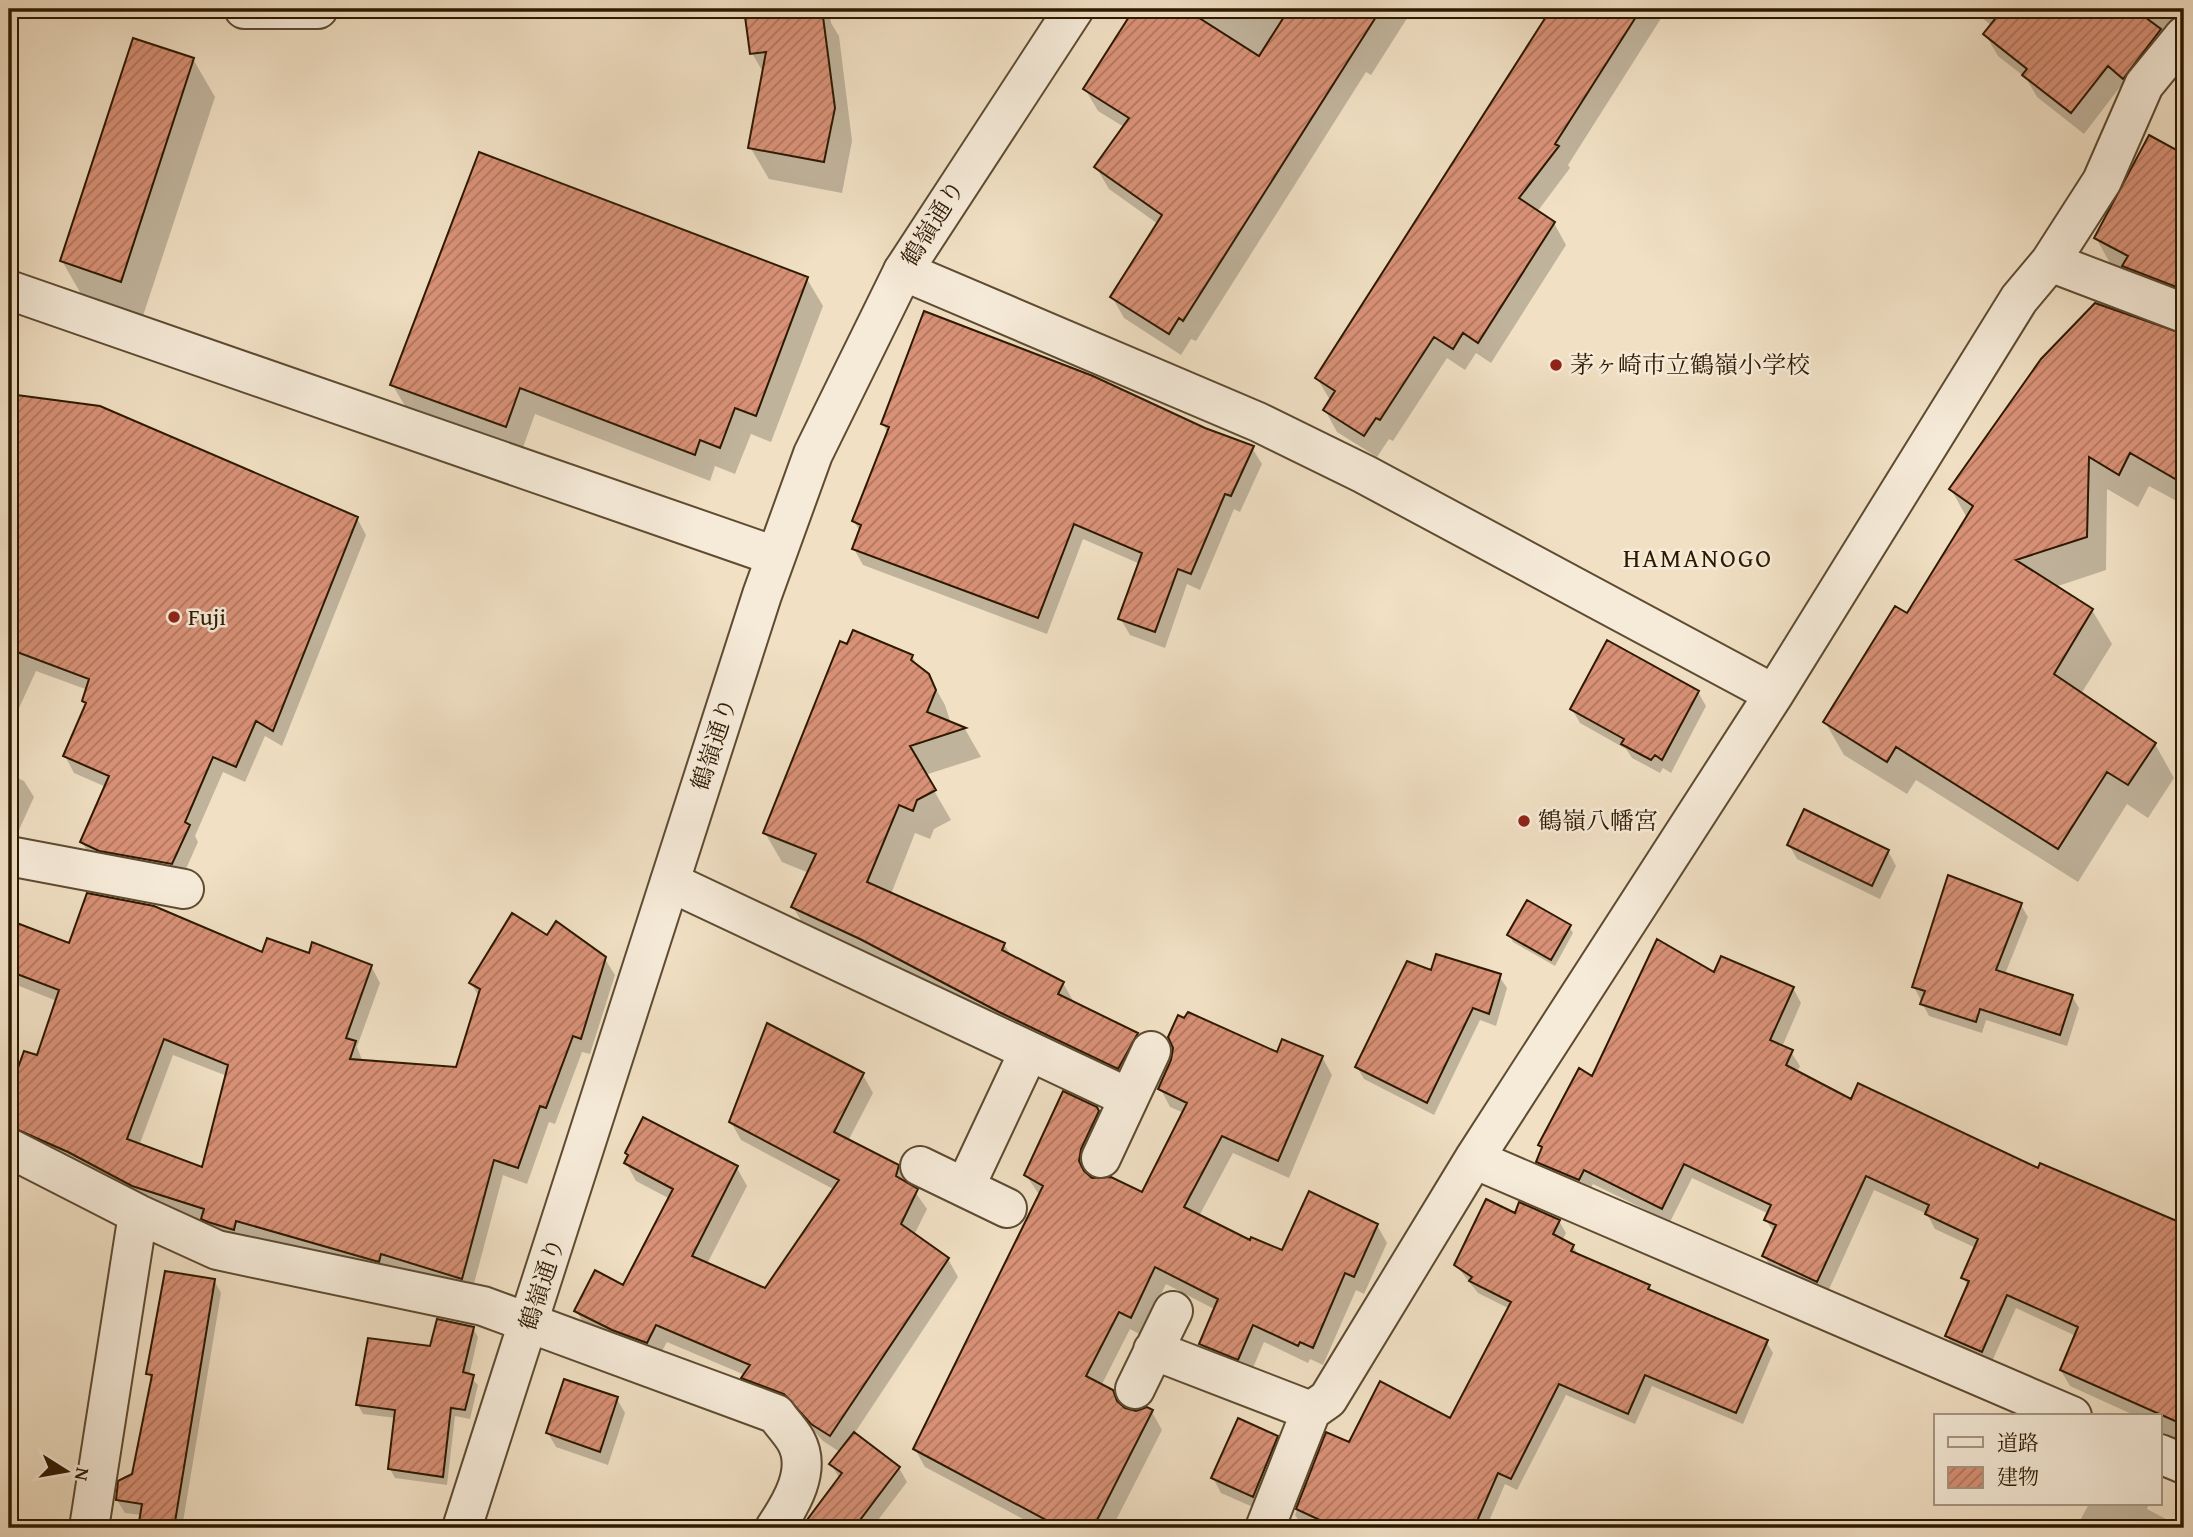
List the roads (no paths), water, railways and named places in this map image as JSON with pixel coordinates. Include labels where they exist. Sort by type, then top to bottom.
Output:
[{"type":"street","points":[[244,9],[318,9]]},
{"type":"street","name":"鶴嶺通り","points":[[462,1528],[775,556],[813,454],[903,271],[1074,9]]},
{"type":"street","points":[[1265,1528],[1311,1411],[1328,1399],[1474,1159],[1774,694],[2019,299],[2050,262],[2102,181],[2144,85],[2184,36]]},
{"type":"street","points":[[2050,262],[2184,313]]},
{"type":"street","points":[[903,271],[1293,439],[1364,474],[1774,694]]},
{"type":"street","points":[[9,290],[775,556]]},
{"type":"street","points":[[9,856],[184,889]]},
{"type":"street","points":[[670,882],[1129,1098]]},
{"type":"street","points":[[965,1187],[1029,1051]]},
{"type":"street","points":[[1101,1158],[1152,1051]]},
{"type":"street","points":[[9,1148],[138,1214],[218,1250],[483,1306],[530,1321],[776,1415],[797,1443],[801,1477],[791,1505],[775,1528]]},
{"type":"street","points":[[1474,1159],[2067,1414]]},
{"type":"street","points":[[920,1166],[1007,1208]]},
{"type":"street","points":[[89,1528],[138,1214]]},
{"type":"street","points":[[1135,1389],[1174,1311]]},
{"type":"street","points":[[1153,1350],[1311,1411]]},
{"type":"street","points":[[2162,1455],[2184,1464]]},
{"type":"place","name":"茅ヶ崎市立鶴嶺小学校","points":[[1556,365]]},
{"type":"place","name":"Fuji","points":[[174,617]]},
{"type":"place","name":"鶴嶺八幡宮","points":[[1524,821]]},
{"type":"district","name":"HAMANOGO","points":[[1698,558]]}]
